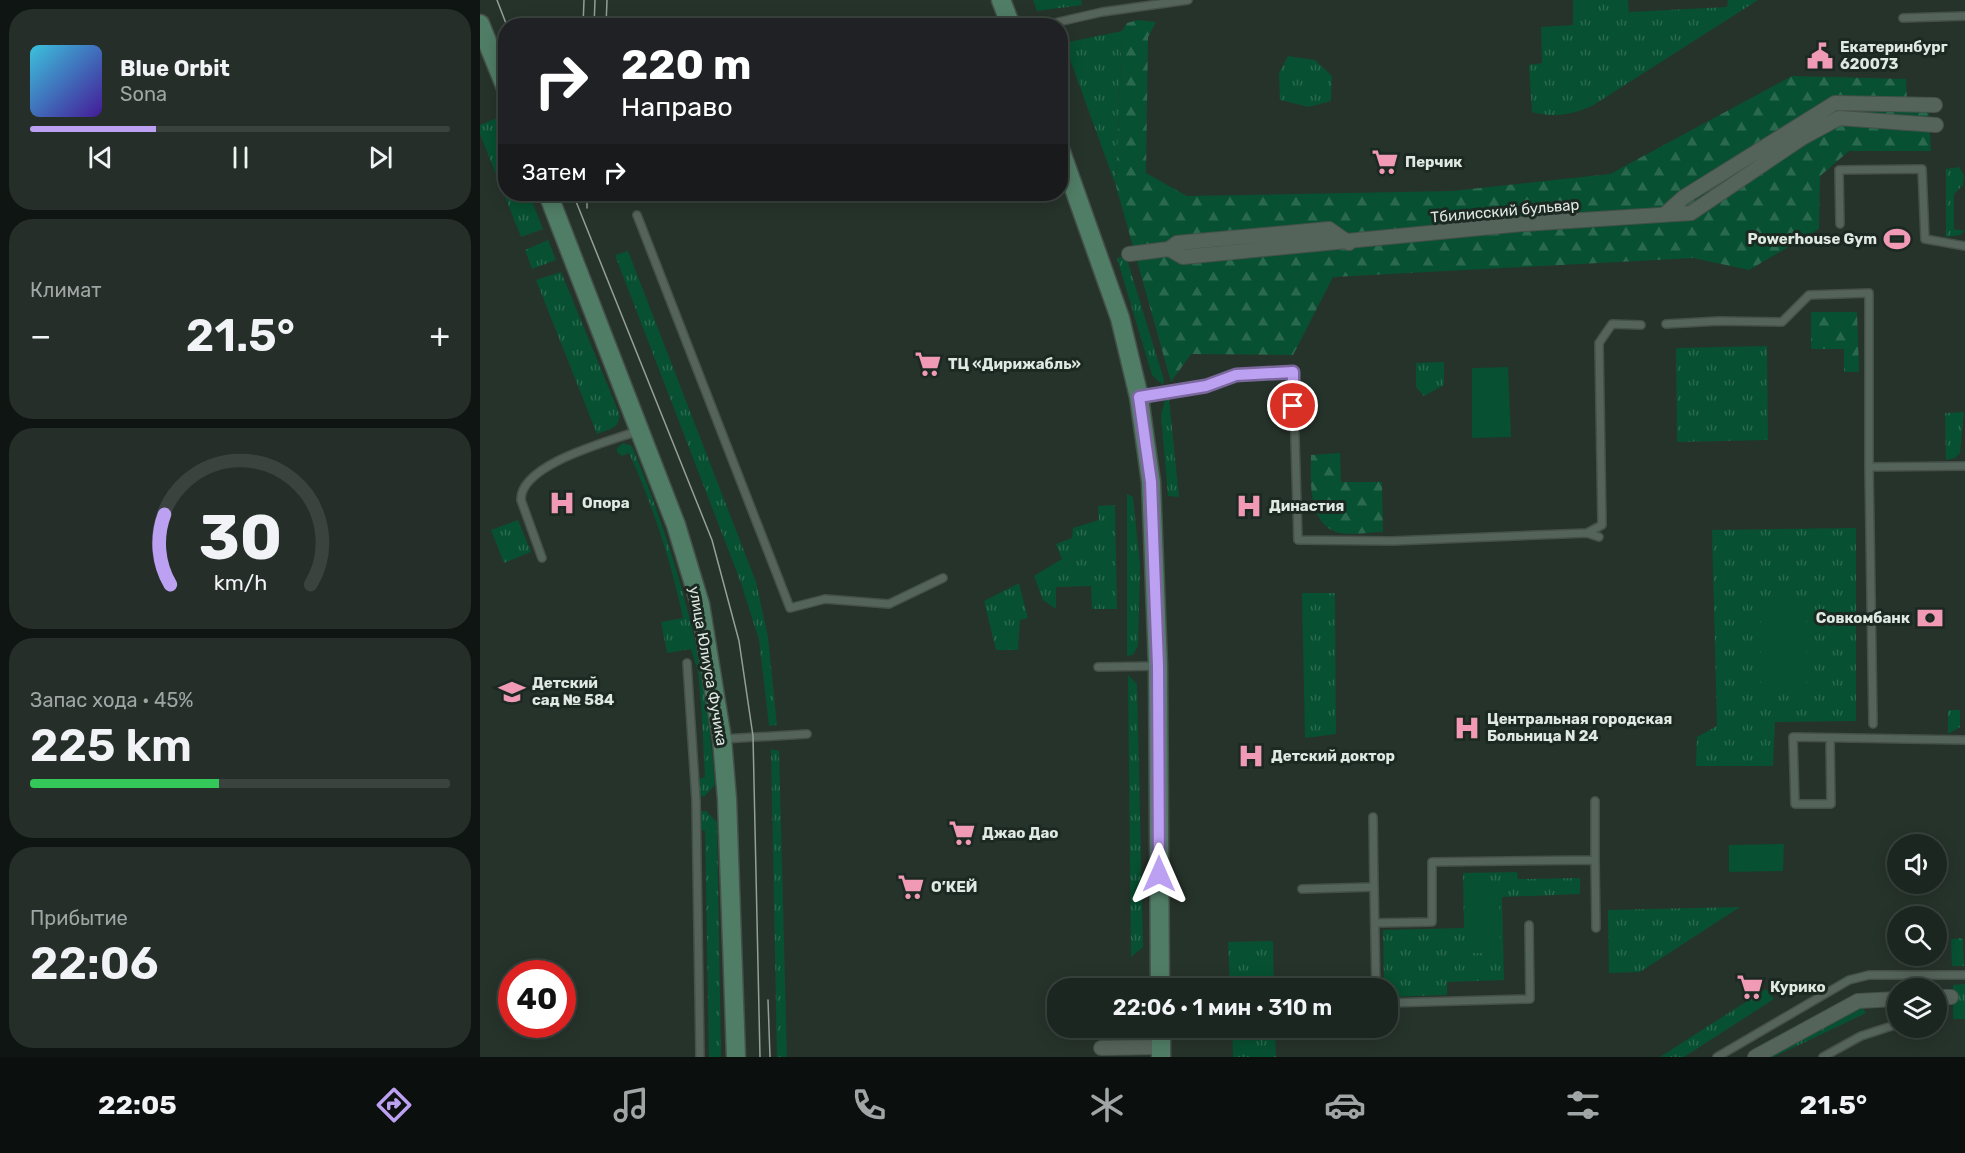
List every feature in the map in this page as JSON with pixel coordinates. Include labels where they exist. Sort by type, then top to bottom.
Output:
[{"type":"street","points":[[1001,0],[1008,18]]},
{"type":"street","points":[[480,24],[498,68]]},
{"type":"street","points":[[1665,214],[1684,197],[1835,103],[1935,105]]},
{"type":"street","name":"Тбилисский бульвар","points":[[1129,254],[1169,249],[1183,257],[1349,243],[1522,224],[1691,213],[1802,138],[1839,118],[1936,125]]},
{"type":"street","points":[[1068,172],[1120,318],[1139,397],[1151,482],[1158,666],[1160,978]]},
{"type":"street","name":"улица Юлиуса Фучика","points":[[551,201],[676,525],[700,604],[722,739],[727,799],[736,1057]]},
{"type":"street","points":[[1755,1057],[1858,1001],[1887,1000]]},
{"type":"street","points":[[1101,1048],[1161,1052]]},
{"type":"lane","points":[[1068,20],[1102,12],[1188,0]]},
{"type":"lane","points":[[1903,18],[1965,16]]},
{"type":"lane","points":[[1840,224],[1839,170],[1922,169],[1924,239],[1965,246]]},
{"type":"lane","points":[[638,215],[790,608],[825,599],[889,604],[943,578]]},
{"type":"lane","points":[[1666,324],[1782,322],[1809,295],[1869,293],[1873,724]]},
{"type":"lane","points":[[1587,533],[1602,525],[1599,343],[1612,324],[1641,325]]},
{"type":"lane","points":[[1139,397],[1206,386],[1236,375],[1293,372],[1298,540],[1392,540],[1587,533],[1599,537]]},
{"type":"lane","points":[[542,558],[521,500],[521,492],[526,482],[565,456],[640,430]]},
{"type":"lane","points":[[1869,467],[1965,466]]},
{"type":"lane","points":[[687,663],[696,800],[700,1057]]},
{"type":"lane","points":[[1098,667],[1158,666]]},
{"type":"lane","points":[[722,739],[807,734]]},
{"type":"lane","points":[[1830,739],[1831,804],[1795,804],[1793,737],[1965,740]]},
{"type":"lane","points":[[1595,801],[1596,928]]},
{"type":"lane","points":[[1373,817],[1376,978]]},
{"type":"lane","points":[[1375,923],[1432,922],[1432,862],[1595,860]]},
{"type":"lane","points":[[1302,889],[1374,887]]},
{"type":"lane","points":[[1398,1003],[1530,999],[1529,925]]},
{"type":"lane","points":[[1717,1057],[1849,980],[1869,975],[1965,975]]},
{"type":"lane","points":[[1823,1057],[1861,1036],[1887,1028]]},
{"type":"green space","points":[[1033,0],[1081,0],[1082,5],[1037,11]]},
{"type":"green space","points":[[1573,0],[1628,0],[1629,12],[1727,7],[1728,0],[1758,0],[1592,106],[1562,115],[1532,112],[1529,65],[1542,63],[1541,27],[1573,25]]},
{"type":"green space","points":[[1138,20],[1156,22],[1148,37],[1146,173],[1187,196],[1452,191],[1610,174],[1792,76],[1906,79],[1907,100],[1928,99],[1931,151],[1849,151],[1820,176],[1819,229],[1749,270],[1693,258],[1333,277],[1293,355],[1191,354],[1171,382],[1116,186],[1122,31],[1127,23]]},
{"type":"green space","points":[[1122,31],[1116,186],[1068,54],[1068,42]]},
{"type":"green space","points":[[1288,56],[1315,60],[1332,76],[1331,101],[1309,107],[1280,100],[1279,73]]},
{"type":"green space","points":[[497,118],[498,120],[498,179],[480,134],[480,125]]},
{"type":"green space","points":[[1959,167],[1964,175],[1963,185],[1954,194],[1954,229],[1965,231],[1960,235],[1946,237],[1946,169]]},
{"type":"green space","points":[[507,201],[532,201],[543,229],[521,237]]},
{"type":"green space","points":[[548,240],[556,260],[532,269],[525,250]]},
{"type":"green space","points":[[628,251],[756,582],[768,637],[777,725],[769,726],[759,640],[741,583],[615,255]]},
{"type":"green space","points":[[1126,256],[1164,380],[1163,385],[1152,375],[1117,258]]},
{"type":"green space","points":[[561,272],[619,413],[616,425],[597,434],[536,280]]},
{"type":"green space","points":[[1811,312],[1857,312],[1859,372],[1844,372],[1844,349],[1811,349]]},
{"type":"green space","points":[[1767,346],[1768,440],[1677,442],[1676,348]]},
{"type":"green space","points":[[1444,362],[1444,385],[1424,396],[1416,387],[1416,363]]},
{"type":"green space","points":[[1508,367],[1511,437],[1472,438],[1472,368]]},
{"type":"green space","points":[[1169,399],[1179,497],[1168,496],[1161,415],[1165,400]]},
{"type":"green space","points":[[1964,412],[1960,453],[1955,458],[1946,460],[1945,413]]},
{"type":"green space","points":[[623,443],[632,446],[655,506],[676,568],[692,630],[707,705],[715,785],[704,797],[697,794],[698,779],[705,777],[698,672],[691,649],[667,653],[661,622],[683,618],[667,555],[646,493],[629,453],[622,456],[617,452],[617,448]]},
{"type":"green space","points":[[1340,453],[1341,482],[1382,482],[1383,532],[1353,534],[1336,532],[1320,519],[1315,509],[1311,487],[1311,455]]},
{"type":"green space","points":[[1127,494],[1133,497],[1140,566],[1138,646],[1133,655],[1127,656]]},
{"type":"green space","points":[[1115,505],[1117,609],[1092,609],[1091,586],[1056,587],[1056,609],[1043,600],[1034,576],[1062,559],[1056,544],[1072,538],[1073,528],[1099,520],[1098,506]]},
{"type":"green space","points":[[518,520],[531,552],[504,563],[491,530]]},
{"type":"green space","points":[[1856,528],[1856,721],[1775,722],[1773,766],[1696,766],[1697,737],[1717,726],[1712,530]]},
{"type":"green space","points":[[1019,583],[1028,618],[1020,620],[1018,650],[996,650],[984,601]]},
{"type":"green space","points":[[1302,593],[1335,593],[1336,734],[1305,738]]},
{"type":"green space","points":[[1761,596],[1806,596],[1806,687],[1761,687]]},
{"type":"green space","points":[[1128,675],[1137,684],[1143,947],[1131,957]]},
{"type":"green space","points":[[1948,710],[1960,710],[1960,727],[1948,734]]},
{"type":"green space","points":[[771,749],[779,751],[787,1057],[777,1057]]},
{"type":"green space","points":[[706,811],[717,822],[721,1057],[709,1057],[705,831],[699,829],[696,817],[700,812]]},
{"type":"green space","points":[[1784,844],[1783,871],[1729,872],[1729,845]]},
{"type":"green space","points":[[1517,872],[1518,879],[1580,878],[1580,894],[1502,897],[1504,980],[1447,982],[1447,995],[1398,997],[1398,978],[1384,978],[1383,930],[1464,928],[1463,873]]},
{"type":"green space","points":[[1466,888],[1499,888],[1500,953],[1467,953]]},
{"type":"green space","points":[[1740,907],[1640,972],[1609,973],[1608,910]]},
{"type":"green space","points":[[1963,938],[1964,966],[1952,966],[1951,939]]},
{"type":"green space","points":[[1273,941],[1274,978],[1230,978],[1228,942]]},
{"type":"green space","points":[[1965,984],[1965,1019],[1953,1019],[1953,985]]},
{"type":"green space","points":[[1766,989],[1774,999],[1684,1057],[1660,1057]]},
{"type":"green space","points":[[1858,1001],[1866,1013],[1774,1057],[1755,1057]]},
{"type":"green space","points":[[1232,1038],[1275,1038],[1276,1057],[1233,1057]]},
{"type":"tram line","points":[[497,0],[504,18]]},
{"type":"tram line","points":[[583,18],[584,0]]},
{"type":"tram line","points":[[594,18],[595,0]]},
{"type":"tram line","points":[[606,18],[607,0]]},
{"type":"tram line","points":[[576,201],[712,540],[739,641],[753,736],[760,1057]]},
{"type":"tram line","points":[[587,201],[587,208]]},
{"type":"tram line","points":[[768,1000],[770,1057]]},
{"type":"place","name":"Екатеринбург 620073","points":[[1820,56]]},
{"type":"place","name":"Перчик","points":[[1385,162]]},
{"type":"place","name":"Powerhouse Gym","points":[[1897,239]]},
{"type":"place","name":"ТЦ «Дирижабль»","points":[[928,364]]},
{"type":"place","name":"Опора","points":[[562,503]]},
{"type":"place","name":"Династия","points":[[1249,506]]},
{"type":"place","name":"Совкомбанк","points":[[1930,618]]},
{"type":"place","name":"Детский сад № 584","points":[[512,692]]},
{"type":"place","name":"Центральная городская Больница N 24","points":[[1467,728]]},
{"type":"place","name":"Детский доктор","points":[[1251,756]]},
{"type":"place","name":"Джао Дао","points":[[962,833]]},
{"type":"place","name":"О’КЕЙ","points":[[911,887]]},
{"type":"place","name":"Курико","points":[[1750,987]]},
{"type":"route","points":[[1159,874],[1158,666],[1151,482],[1139,397],[1206,386],[1236,375],[1293,372],[1293,406]]}]
